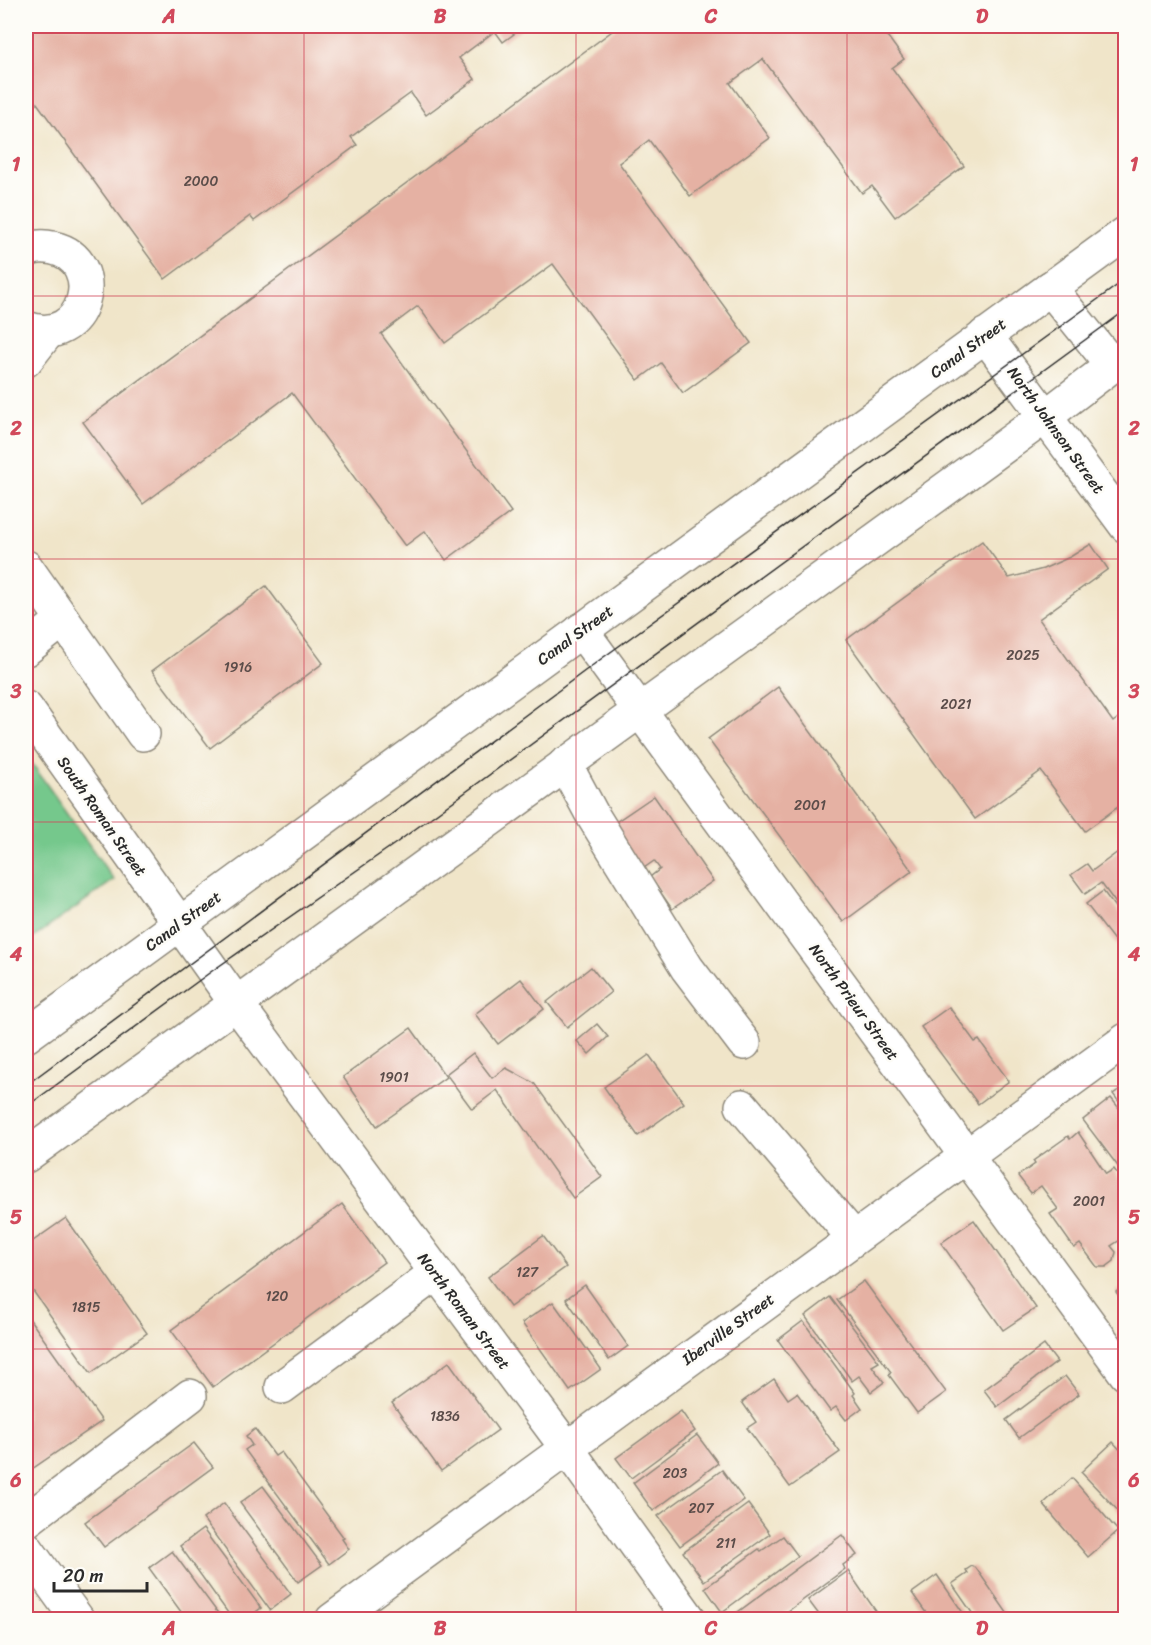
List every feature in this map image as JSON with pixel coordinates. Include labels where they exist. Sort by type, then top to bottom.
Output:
[{"type":"street","name":"Canal Street","points":[[26,1036],[1125,233]]},
{"type":"street","points":[[26,251],[45,246],[60,250],[71,257],[80,268],[85,281],[85,295],[81,309],[62,328],[37,330],[26,360]]},
{"type":"street","points":[[26,1156],[1046,416],[1119,360],[1050,288]]},
{"type":"street","name":"North Johnson Street","points":[[985,335],[1125,526]]},
{"type":"street","points":[[26,567],[143,734]]},
{"type":"street","points":[[26,623],[57,611]]},
{"type":"street","points":[[26,649],[57,611]]},
{"type":"street","name":"North Prieur Street","points":[[581,630],[968,1155],[1125,1374]]},
{"type":"street","name":"South Roman Street","points":[[26,708],[236,1003]]},
{"type":"street","points":[[565,764],[593,816],[687,968],[744,1043]]},
{"type":"street","name":"North Roman Street","points":[[236,1003],[566,1447],[690,1620]]},
{"type":"street","name":"Iberville Street","points":[[332,1620],[1125,1040]]},
{"type":"street","points":[[742,1106],[854,1238]]},
{"type":"street","points":[[282,1387],[436,1273]]},
{"type":"street","points":[[26,1521],[190,1396]]},
{"type":"street","points":[[26,1548],[78,1620]]},
{"type":"green space","points":[[26,755],[114,880],[26,943]]},
{"type":"building","points":[[26,26],[525,26],[503,42],[495,31],[459,58],[475,79],[426,115],[411,93],[351,137],[357,145],[254,221],[250,216],[165,279],[26,88]]},
{"type":"building","points":[[619,26],[880,26],[904,59],[892,68],[964,166],[895,217],[872,186],[862,193],[763,59],[730,83],[770,138],[690,196],[649,140],[619,163],[751,343],[683,393],[661,363],[638,380],[553,264],[445,343],[418,306],[381,334],[511,512],[446,560],[425,531],[405,546],[292,393],[143,504],[83,422]]},
{"type":"building","points":[[982,541],[1009,578],[1043,569],[1070,557],[1091,544],[1108,569],[1039,619],[1113,722],[1126,712],[1126,801],[1085,831],[1041,771],[975,819],[846,640]]},
{"type":"building","points":[[266,586],[323,663],[210,748],[152,671]]},
{"type":"building","points":[[778,687],[912,871],[843,922],[708,739]]},
{"type":"building","points":[[654,796],[713,881],[672,909],[650,877],[660,869],[654,861],[641,870],[610,826]]},
{"type":"building","points":[[1122,849],[1126,854],[1126,917],[1101,883],[1085,894],[1071,875],[1087,864],[1092,871]]},
{"type":"building","points":[[1103,891],[1126,922],[1126,956],[1086,904]]},
{"type":"building","points":[[591,967],[611,992],[567,1027],[547,1002]]},
{"type":"building","points":[[521,979],[544,1009],[498,1044],[475,1014]]},
{"type":"building","points":[[949,1007],[975,1042],[979,1040],[1009,1081],[978,1104],[921,1027]]},
{"type":"building","points":[[597,1024],[608,1037],[589,1054],[577,1041]]},
{"type":"building","points":[[411,1028],[446,1077],[377,1126],[343,1077]]},
{"type":"building","points":[[473,1053],[492,1078],[506,1068],[534,1083],[602,1177],[573,1198],[497,1090],[472,1109],[446,1074]]},
{"type":"building","points":[[649,1055],[684,1103],[638,1136],[604,1087]]},
{"type":"building","points":[[1126,1085],[1126,1111],[1113,1094]]},
{"type":"building","points":[[1111,1098],[1126,1117],[1126,1177],[1083,1120]]},
{"type":"building","points":[[1078,1132],[1106,1174],[1114,1169],[1126,1185],[1126,1236],[1111,1246],[1116,1252],[1114,1261],[1106,1267],[1097,1267],[1080,1244],[1074,1248],[1050,1214],[1058,1209],[1041,1186],[1031,1193],[1018,1176],[1035,1164],[1033,1161],[1068,1136],[1070,1139]]},
{"type":"building","points":[[342,1204],[384,1262],[213,1387],[171,1330]]},
{"type":"building","points":[[66,1218],[147,1333],[91,1373],[26,1281],[26,1246]]},
{"type":"building","points":[[974,1220],[1036,1308],[1003,1330],[941,1243]]},
{"type":"building","points":[[543,1236],[566,1267],[510,1307],[488,1277]]},
{"type":"building","points":[[864,1281],[946,1392],[917,1413],[889,1375],[891,1372],[837,1300]]},
{"type":"building","points":[[585,1285],[628,1346],[609,1360],[566,1299]]},
{"type":"building","points":[[1126,1285],[1126,1306],[1116,1292]]},
{"type":"building","points":[[830,1297],[879,1362],[872,1366],[884,1382],[871,1392],[859,1376],[852,1381],[805,1316]]},
{"type":"building","points":[[553,1302],[601,1369],[570,1391],[522,1323]]},
{"type":"building","points":[[26,1314],[102,1421],[26,1473]]},
{"type":"building","points":[[803,1321],[855,1393],[853,1395],[862,1408],[846,1420],[836,1407],[830,1411],[778,1340]]},
{"type":"building","points":[[1044,1345],[1057,1362],[997,1407],[984,1390]]},
{"type":"building","points":[[449,1362],[498,1430],[441,1471],[392,1403]]},
{"type":"building","points":[[1065,1376],[1079,1394],[1019,1438],[1006,1420]]},
{"type":"building","points":[[774,1379],[788,1399],[797,1393],[840,1452],[790,1487],[747,1428],[756,1422],[742,1402]]},
{"type":"building","points":[[681,1411],[695,1431],[631,1478],[616,1458]]},
{"type":"building","points":[[255,1429],[275,1456],[281,1452],[344,1538],[342,1539],[349,1549],[329,1564],[245,1450],[252,1445],[246,1436]]},
{"type":"building","points":[[697,1435],[718,1463],[653,1511],[633,1483]]},
{"type":"building","points":[[1113,1442],[1126,1456],[1126,1519],[1081,1472]]},
{"type":"building","points":[[194,1443],[213,1467],[104,1547],[85,1522]]},
{"type":"building","points":[[722,1470],[744,1500],[680,1546],[658,1516]]},
{"type":"building","points":[[1072,1478],[1118,1531],[1088,1557],[1043,1504]]},
{"type":"building","points":[[263,1486],[322,1565],[298,1582],[240,1503]]},
{"type":"building","points":[[224,1503],[291,1594],[270,1610],[203,1519]]},
{"type":"building","points":[[748,1504],[770,1534],[704,1581],[683,1552]]},
{"type":"building","points":[[203,1529],[261,1608],[245,1620],[233,1620],[180,1546]]},
{"type":"building","points":[[842,1535],[857,1555],[843,1565],[845,1569],[776,1620],[727,1620]]},
{"type":"building","points":[[783,1536],[798,1556],[722,1612],[705,1588],[759,1549],[761,1551]]},
{"type":"building","points":[[172,1551],[223,1620],[187,1620],[149,1568]]},
{"type":"building","points":[[972,1566],[976,1568],[1012,1620],[977,1620],[952,1584],[968,1573],[966,1570]]},
{"type":"building","points":[[848,1571],[882,1620],[823,1620],[808,1600]]},
{"type":"building","points":[[937,1575],[968,1620],[931,1620],[912,1593]]},
{"type":"tram line","points":[[26,1085],[601,659],[1126,279]]},
{"type":"tram line","points":[[26,1107],[212,971],[396,843],[1126,310]]}]
